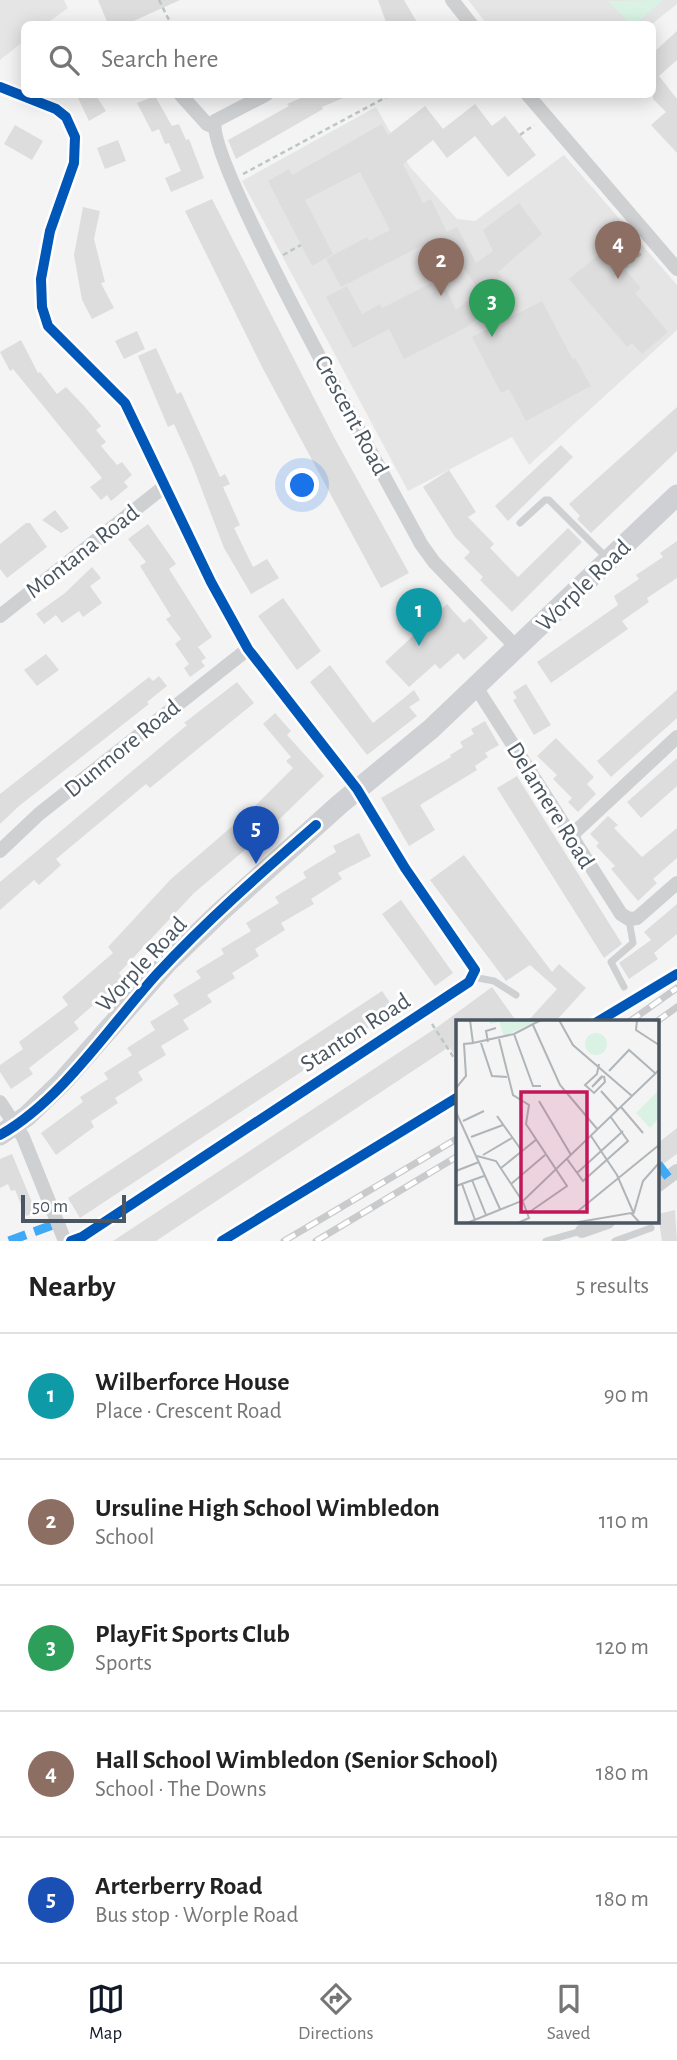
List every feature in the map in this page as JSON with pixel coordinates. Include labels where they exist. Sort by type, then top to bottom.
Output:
[{"type":"main road","name":"Worple Road","points":[[8,1130],[92,1051],[190,940],[357,789],[476,687],[677,495]]},
{"type":"street","points":[[452,0],[469,21]]},
{"type":"street","points":[[0,87],[21,95]]},
{"type":"street","points":[[28,98],[56,109],[72,126],[76,148],[74,163],[46,249],[41,279],[42,307],[48,326],[62,343],[96,371],[125,403],[211,582],[247,649],[357,789],[405,867],[473,964],[473,977]]},
{"type":"street","points":[[184,98],[207,124],[214,127],[220,117],[259,98]]},
{"type":"street","points":[[530,98],[677,269]]},
{"type":"street","name":"Crescent Road","points":[[214,127],[231,180],[271,261],[421,544],[434,562],[517,648]]},
{"type":"street","name":"Montana Road","points":[[2,610],[165,486]]},
{"type":"street","name":"Dunmore Road","points":[[0,851],[39,814],[247,649]]},
{"type":"street","name":"Delamere Road","points":[[476,687],[566,828],[574,833],[574,841],[621,914],[629,919]]},
{"type":"street","points":[[574,833],[677,737]]},
{"type":"street","points":[[629,919],[637,918],[677,883]]},
{"type":"street","name":"Stanton Road","points":[[71,1241],[82,1237],[473,977]]},
{"type":"street","points":[[0,1102],[8,1130],[65,1241]]},
{"type":"street","points":[[660,1184],[677,1171]]},
{"type":"street","points":[[582,1231],[602,1224]]},
{"type":"lane","points":[[520,523],[544,500],[549,500],[609,560]]},
{"type":"lane","points":[[624,987],[611,962],[633,943],[629,919]]},
{"type":"lane","points":[[473,977],[494,981],[516,995]]},
{"type":"lane","points":[[615,1241],[651,1228]]},
{"type":"lane","points":[[546,1241],[582,1231]]},
{"type":"path","points":[[159,0],[170,21]]},
{"type":"path","points":[[231,180],[385,98]]},
{"type":"path","points":[[520,135],[545,116]]},
{"type":"path","points":[[624,268],[654,243]]},
{"type":"path","points":[[271,261],[301,245]]},
{"type":"path","points":[[424,1012],[456,1061]]},
{"type":"shaded area","points":[[0,0],[64,0],[68,8],[50,21],[21,21],[21,43],[0,60]]},
{"type":"shaded area","points":[[468,0],[677,0],[677,4],[656,21],[485,21]]},
{"type":"shaded area","points":[[376,107],[410,167],[457,219],[475,221],[564,155],[677,285],[677,330],[529,465],[512,437],[408,491],[242,181]]},
{"type":"green space","points":[[663,0],[639,21],[627,21],[608,1]]},
{"type":"building","points":[[98,0],[180,0],[134,21],[107,21]]},
{"type":"building","points":[[378,0],[404,0],[416,21],[386,21]]},
{"type":"building","points":[[677,31],[677,60],[659,76],[677,99],[677,153],[651,125],[666,112],[653,99],[656,98],[656,50]]},
{"type":"building","points":[[78,98],[98,98],[106,111],[89,121]]},
{"type":"building","points":[[156,98],[172,126],[179,124],[186,140],[189,139],[204,178],[171,192],[165,178],[181,171],[169,143],[165,144],[159,129],[152,132],[137,103]]},
{"type":"building","points":[[301,98],[343,98],[322,107],[323,109],[236,159],[228,140],[289,106],[287,104]]},
{"type":"building","points":[[475,104],[492,126],[505,116],[536,155],[508,177],[475,136],[447,158],[433,140],[403,164],[423,203],[431,199],[447,232],[457,227],[476,263],[493,251],[483,230],[519,203],[542,234],[498,272],[502,277],[492,284],[503,298],[467,327],[404,359],[389,329],[353,348],[326,297],[347,286],[362,314],[380,304],[382,308],[441,278],[456,310],[480,291],[461,265],[436,277],[421,246],[341,287],[326,259],[367,237],[369,241],[390,230],[360,172],[305,200],[333,254],[312,266],[268,181],[289,169],[292,175],[382,124],[388,135],[425,106],[443,129]]},
{"type":"building","points":[[15,125],[43,141],[32,160],[4,144]]},
{"type":"building","points":[[118,140],[126,161],[105,169],[97,148]]},
{"type":"building","points":[[212,199],[335,439],[409,573],[381,588],[262,367],[185,211]]},
{"type":"building","points":[[83,207],[100,211],[94,239],[105,282],[101,283],[114,308],[92,319],[82,300],[74,255]]},
{"type":"building","points":[[607,248],[641,288],[635,293],[668,332],[642,354],[632,343],[627,347],[569,279]]},
{"type":"building","points":[[542,301],[573,360],[575,358],[591,386],[526,421],[509,389],[501,393],[472,337]]},
{"type":"building","points":[[137,331],[145,349],[124,359],[115,341]]},
{"type":"building","points":[[21,340],[38,373],[40,372],[57,394],[66,387],[85,407],[101,426],[96,430],[106,442],[101,446],[117,465],[122,462],[132,475],[124,482],[128,487],[111,501],[107,495],[101,500],[90,487],[102,478],[13,369],[10,371],[0,352]]},
{"type":"building","points":[[156,348],[177,394],[181,392],[220,477],[225,474],[230,484],[223,487],[240,525],[234,528],[253,567],[267,559],[279,578],[251,594],[224,548],[192,464],[174,424],[168,427],[138,356]]},
{"type":"building","points":[[677,407],[677,451],[591,533],[577,519],[580,516],[569,504]]},
{"type":"building","points":[[561,445],[573,457],[508,521],[495,506]]},
{"type":"building","points":[[449,470],[476,512],[468,517],[494,544],[490,548],[518,577],[568,528],[582,542],[512,612],[480,580],[483,577],[464,558],[470,552],[455,537],[423,487]]},
{"type":"building","points":[[55,510],[69,528],[61,533],[42,520]]},
{"type":"building","points":[[26,523],[30,523],[47,547],[7,578],[0,569],[0,544]]},
{"type":"building","points":[[148,524],[176,564],[169,569],[212,637],[198,647],[206,658],[201,661],[205,666],[190,677],[184,668],[189,664],[175,644],[181,639],[166,619],[171,616],[140,566],[146,562],[128,539]]},
{"type":"building","points":[[677,541],[677,578],[647,598],[649,602],[622,621],[628,629],[551,683],[537,662],[618,605],[614,596],[639,579],[636,575],[663,557],[660,553]]},
{"type":"building","points":[[92,567],[101,578],[90,586],[102,603],[83,617],[79,611],[62,623],[56,615],[44,624],[36,614],[65,593]]},
{"type":"building","points":[[283,598],[321,651],[297,670],[258,616]]},
{"type":"building","points":[[447,604],[464,623],[470,618],[488,638],[464,660],[458,653],[440,669],[435,664],[409,687],[385,662]]},
{"type":"building","points":[[46,654],[59,670],[37,686],[24,670]]},
{"type":"building","points":[[330,665],[373,723],[414,690],[420,700],[409,707],[417,716],[367,755],[310,682]]},
{"type":"building","points":[[159,676],[167,686],[147,702],[149,704],[19,806],[0,824],[0,794],[149,677],[153,681]]},
{"type":"building","points":[[237,682],[254,703],[150,788],[146,784],[56,859],[61,865],[39,885],[34,880],[0,910],[0,882],[187,725],[184,723]]},
{"type":"building","points":[[526,684],[551,725],[534,735],[513,700],[517,698],[513,692]]},
{"type":"building","points":[[677,690],[677,718],[611,777],[597,761]]},
{"type":"building","points":[[275,713],[291,731],[287,735],[324,776],[265,833],[194,893],[119,973],[123,979],[74,1022],[79,1029],[29,1068],[33,1074],[11,1089],[0,1072],[0,1065],[23,1049],[19,1042],[68,1005],[62,997],[113,953],[108,947],[171,879],[251,810],[293,768],[286,761],[291,757],[263,724]]},
{"type":"building","points":[[485,721],[499,745],[485,753],[488,757],[475,766],[477,770],[420,805],[435,830],[409,846],[381,798],[451,757],[450,755],[463,747],[460,742],[474,734],[471,729]]},
{"type":"building","points":[[556,738],[594,777],[587,784],[596,794],[578,812],[568,802],[572,798],[553,779],[557,775],[537,756]]},
{"type":"building","points":[[677,758],[677,786],[641,818],[627,802]]},
{"type":"building","points":[[517,776],[622,944],[604,958],[497,788]]},
{"type":"building","points":[[608,816],[618,825],[614,828],[642,857],[677,828],[677,858],[653,879],[657,883],[638,901],[611,869],[615,866],[596,846],[599,843],[590,834]]},
{"type":"building","points":[[359,833],[371,856],[338,873],[342,879],[311,899],[314,904],[281,923],[285,930],[255,949],[259,956],[232,973],[235,978],[207,995],[212,1002],[183,1020],[189,1029],[161,1046],[166,1055],[138,1072],[143,1080],[115,1098],[118,1103],[91,1121],[94,1127],[56,1155],[41,1133],[83,1102],[80,1097],[108,1079],[104,1073],[132,1055],[127,1048],[155,1030],[150,1022],[179,1004],[173,995],[201,978],[196,971],[224,954],[221,949],[251,931],[246,923],[279,903],[275,897],[306,878],[303,872],[336,852],[333,846]]},
{"type":"building","points":[[464,855],[552,972],[559,964],[586,988],[557,1020],[529,1020],[557,989],[530,965],[506,981],[430,880]]},
{"type":"building","points":[[401,900],[453,973],[435,986],[382,914]]},
{"type":"building","points":[[677,904],[677,934],[654,953],[658,959],[629,979],[619,963],[651,940],[644,932]]},
{"type":"building","points":[[492,987],[516,1020],[456,1020],[456,1056],[449,1047],[156,1241],[113,1241],[436,1028]]},
{"type":"building","points":[[382,991],[395,1010],[80,1218],[68,1198]]},
{"type":"building","points":[[677,1128],[677,1154],[663,1164],[660,1160],[660,1141]]},
{"type":"building","points":[[12,1154],[36,1212],[26,1216],[15,1190],[11,1191],[8,1184],[0,1188],[0,1159]]},
{"type":"building","points":[[675,1210],[677,1241],[662,1241],[660,1214]]},
{"type":"railway","points":[[632,1020],[677,988]]},
{"type":"railway","points":[[659,1020],[677,1007]]},
{"type":"railway","points":[[284,1241],[456,1139]]},
{"type":"railway","points":[[316,1241],[456,1157]]},
{"type":"marked path","points":[[660,1167],[668,1177]]},
{"type":"marked path","points":[[9,1241],[58,1223]]},
{"type":"cycle path","points":[[0,87],[21,95]]},
{"type":"cycle path","points":[[28,98],[56,109],[66,117],[75,137],[74,163],[50,231],[41,279],[42,307],[48,326],[125,403],[211,582],[248,649],[357,789],[405,868],[475,970],[469,982],[82,1237],[71,1241]]},
{"type":"cycle path","points":[[0,1135],[44,1103],[84,1061],[175,955],[316,825]]},
{"type":"cycle path","points":[[600,1020],[677,974]]},
{"type":"cycle path","points":[[222,1241],[456,1098]]},
{"type":"place","name":"Hall School Wimbledon (Senior School)","points":[[618,279]]},
{"type":"place","name":"Ursuline High School Wimbledon","points":[[441,296]]},
{"type":"place","name":"PlayFit Sports Club","points":[[492,337]]},
{"type":"place","name":"Wilberforce House","points":[[419,646]]},
{"type":"place","name":"Arterberry Road","points":[[256,864]]}]
